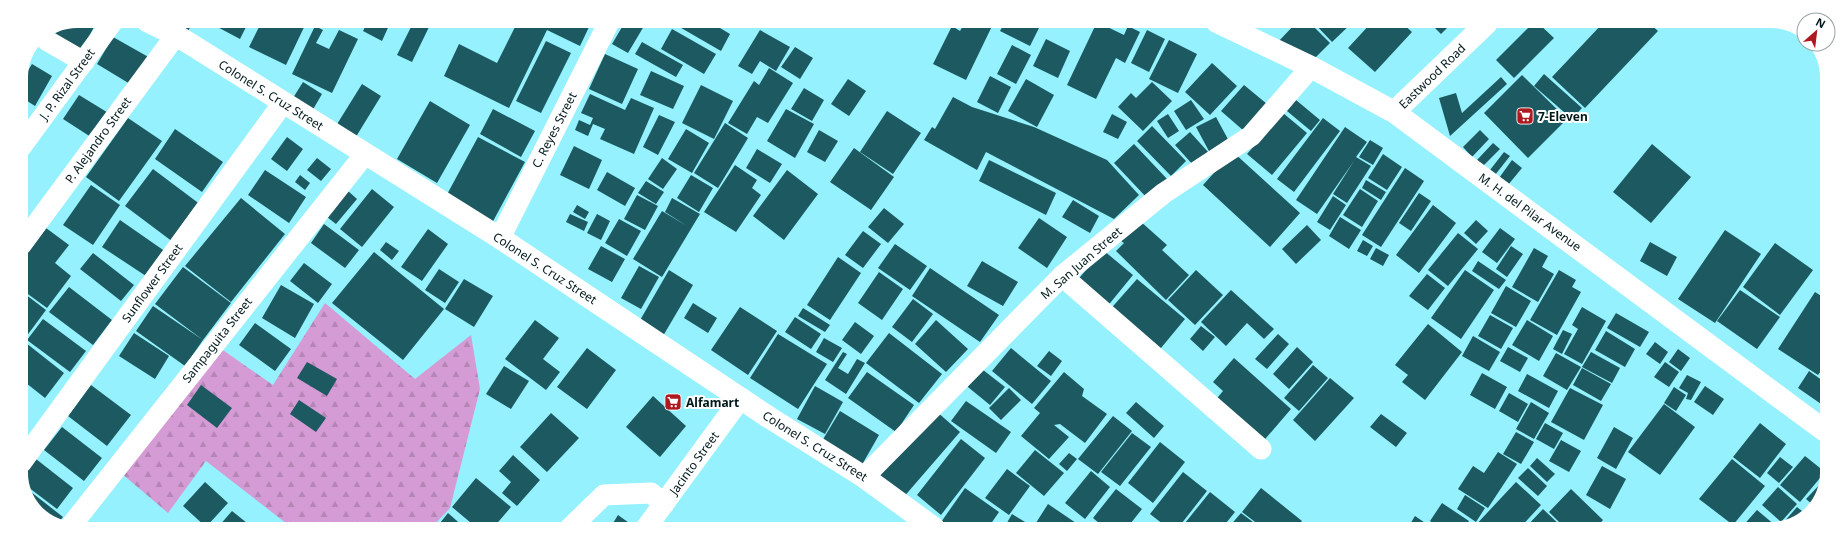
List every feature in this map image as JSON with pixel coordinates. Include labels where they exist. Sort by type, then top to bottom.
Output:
[{"type":"street","name":"J. P. Rizal Street","points":[[28,138],[108,28]]},
{"type":"street","name":"Colonel S. Cruz Street","points":[[162,28],[176,35],[500,238],[741,398],[864,477],[926,522]]},
{"type":"street","name":"C. Reyes Street","points":[[500,238],[606,28]]},
{"type":"street","name":"M. H. del Pilar Avenue","points":[[1230,28],[1311,67],[1394,112],[1820,427]]},
{"type":"street","name":"Eastwood Road","points":[[1394,112],[1481,28]]},
{"type":"street","name":"P. Alejandro Street","points":[[28,236],[176,35]]},
{"type":"street","points":[[46,40],[84,62]]},
{"type":"street","name":"M. San Juan Street","points":[[864,477],[1062,276],[1164,193],[1250,136],[1311,67]]},
{"type":"street","name":"Sunflower Street","points":[[28,453],[283,103]]},
{"type":"street","name":"Sampaguita Street","points":[[74,522],[365,154]]},
{"type":"street","points":[[1062,276],[1261,449]]},
{"type":"street","name":"Jacinto Street","points":[[650,522],[741,398]]},
{"type":"street","points":[[576,522],[604,495],[650,493],[664,504]]},
{"type":"green space","points":[[325,303],[415,379],[471,335],[480,389],[450,508],[437,522],[285,522],[206,461],[168,513],[121,473],[220,348],[273,385]]},
{"type":"building","points":[[93,28],[82,50],[52,35],[68,29]]},
{"type":"building","points":[[165,28],[190,28],[185,38]]},
{"type":"building","points":[[219,28],[246,28],[240,39]]},
{"type":"building","points":[[258,28],[304,28],[286,65],[249,47]]},
{"type":"building","points":[[314,28],[323,30],[316,43],[329,49],[339,30],[358,39],[332,93],[292,74]]},
{"type":"building","points":[[364,28],[388,28],[382,41],[363,31]]},
{"type":"building","points":[[410,28],[429,28],[412,62],[397,55]]},
{"type":"building","points":[[514,28],[589,28],[580,46],[547,30],[509,108],[444,76],[459,44],[497,63]]},
{"type":"building","points":[[621,28],[643,28],[628,53],[612,44]]},
{"type":"building","points":[[681,28],[720,28],[730,34],[721,51]]},
{"type":"building","points":[[951,28],[955,28],[960,31],[962,28],[991,28],[966,80],[933,64]]},
{"type":"building","points":[[1002,28],[1039,28],[1030,46],[1000,31]]},
{"type":"building","points":[[1094,28],[1109,28],[1124,35],[1127,28],[1132,28],[1140,32],[1125,63],[1116,58],[1096,99],[1067,85]]},
{"type":"building","points":[[1291,28],[1315,28],[1330,43],[1311,62],[1277,43]]},
{"type":"building","points":[[1319,28],[1347,28],[1332,42]]},
{"type":"building","points":[[1366,28],[1408,28],[1412,32],[1375,72],[1348,48]]},
{"type":"building","points":[[1435,28],[1447,28],[1441,34]]},
{"type":"building","points":[[1528,28],[1543,28],[1554,38],[1514,78],[1496,60]]},
{"type":"building","points":[[1598,28],[1655,28],[1658,31],[1585,108],[1552,77]]},
{"type":"building","points":[[672,29],[716,54],[704,74],[661,49]]},
{"type":"building","points":[[760,30],[790,47],[776,71],[760,61],[752,74],[738,66]]},
{"type":"building","points":[[1147,30],[1165,39],[1149,72],[1131,63]]},
{"type":"building","points":[[113,37],[152,59],[135,87],[97,64]]},
{"type":"building","points":[[1046,39],[1070,51],[1058,78],[1033,66]]},
{"type":"building","points":[[1169,40],[1197,54],[1178,93],[1149,79]]},
{"type":"building","points":[[546,41],[571,53],[541,113],[516,101]]},
{"type":"building","points":[[642,42],[683,65],[676,77],[635,54]]},
{"type":"building","points":[[1012,45],[1031,55],[1016,84],[997,74]]},
{"type":"building","points":[[795,47],[813,58],[800,79],[781,67]]},
{"type":"building","points":[[605,54],[638,69],[622,104],[589,89]]},
{"type":"building","points":[[1212,63],[1237,86],[1210,115],[1185,92]]},
{"type":"building","points":[[32,64],[52,76],[35,106],[28,102],[29,69]]},
{"type":"building","points":[[769,68],[793,83],[768,123],[757,117],[747,134],[728,123],[754,81],[759,85]]},
{"type":"building","points":[[651,71],[684,86],[673,109],[640,95]]},
{"type":"building","points":[[1544,74],[1582,108],[1572,119],[1534,86]]},
{"type":"building","name":"7-Eleven","points":[[1522,75],[1567,119],[1528,158],[1484,113]]},
{"type":"building","points":[[990,76],[1011,87],[998,113],[977,102]]},
{"type":"building","points":[[1501,77],[1507,84],[1450,136],[1439,98],[1456,93],[1462,113]]},
{"type":"building","points":[[848,79],[866,91],[849,116],[831,104]]},
{"type":"building","points":[[1026,79],[1054,95],[1037,127],[1008,111]]},
{"type":"building","points":[[303,82],[322,94],[308,118],[288,106]]},
{"type":"building","points":[[1152,82],[1172,101],[1143,131],[1118,107],[1131,93],[1136,98]]},
{"type":"building","points":[[362,84],[381,96],[354,140],[334,129]]},
{"type":"building","points":[[701,85],[733,101],[714,139],[682,123]]},
{"type":"building","points":[[1244,85],[1267,104],[1244,131],[1221,111]]},
{"type":"building","points":[[804,88],[824,100],[812,121],[791,109]]},
{"type":"building","points":[[590,94],[625,110],[631,98],[654,108],[634,154],[600,139],[605,129],[593,124],[588,136],[575,130],[579,120],[590,125],[593,118],[581,113]]},
{"type":"building","points":[[79,95],[110,114],[94,139],[63,119]]},
{"type":"building","points":[[953,97],[972,107],[1034,127],[1107,160],[1139,195],[1114,219],[986,152],[977,170],[924,140],[932,127],[935,129]]},
{"type":"building","points":[[1191,100],[1204,119],[1186,130],[1174,111]]},
{"type":"building","points":[[1296,100],[1320,120],[1311,131],[1287,111]]},
{"type":"building","points":[[430,101],[470,125],[437,183],[397,159]]},
{"type":"building","points":[[493,109],[535,131],[521,157],[480,134]]},
{"type":"building","points":[[786,109],[814,124],[795,158],[767,141]]},
{"type":"building","points":[[887,111],[921,133],[893,174],[860,152]]},
{"type":"building","points":[[1283,113],[1307,133],[1272,175],[1247,154]]},
{"type":"building","points":[[1112,114],[1127,122],[1118,139],[1103,132]]},
{"type":"building","points":[[1168,114],[1179,131],[1168,138],[1157,121]]},
{"type":"building","points":[[659,115],[675,122],[658,155],[643,147]]},
{"type":"building","points":[[1216,117],[1230,143],[1210,153],[1196,127]]},
{"type":"building","points":[[128,118],[162,141],[119,201],[86,177]]},
{"type":"building","points":[[1323,118],[1340,131],[1294,192],[1277,179]]},
{"type":"building","points":[[725,123],[748,138],[718,188],[694,173]]},
{"type":"building","points":[[1152,126],[1186,161],[1171,176],[1137,141]]},
{"type":"building","points":[[1345,127],[1367,142],[1356,157],[1371,166],[1347,203],[1333,194],[1354,161],[1317,214],[1296,200]]},
{"type":"building","points":[[175,129],[223,162],[202,192],[155,159]]},
{"type":"building","points":[[686,129],[709,143],[692,173],[668,159]]},
{"type":"building","points":[[819,130],[838,141],[825,162],[807,152]]},
{"type":"building","points":[[1480,130],[1489,139],[1472,157],[1463,147]]},
{"type":"building","points":[[1190,132],[1209,153],[1194,166],[1175,145]]},
{"type":"building","points":[[287,137],[303,149],[287,171],[271,159]]},
{"type":"building","points":[[478,137],[525,162],[491,225],[444,200]]},
{"type":"building","points":[[1370,140],[1383,148],[1373,165],[1359,157]]},
{"type":"building","points":[[1493,143],[1500,149],[1483,166],[1477,160]]},
{"type":"building","points":[[1134,144],[1168,180],[1148,199],[1114,163]]},
{"type":"building","points":[[1652,144],[1691,177],[1651,223],[1613,192]]},
{"type":"building","points":[[574,146],[602,160],[589,189],[560,175]]},
{"type":"building","points":[[854,148],[894,177],[871,210],[830,182]]},
{"type":"building","points":[[757,149],[782,164],[770,183],[746,168]]},
{"type":"building","points":[[1233,152],[1300,213],[1270,247],[1203,185]]},
{"type":"building","points":[[1504,152],[1510,156],[1495,175],[1490,170]]},
{"type":"building","points":[[1383,154],[1402,167],[1387,190],[1368,178]]},
{"type":"building","points":[[317,158],[331,169],[321,181],[307,170]]},
{"type":"building","points":[[662,158],[677,169],[663,189],[648,179]]},
{"type":"building","points":[[989,160],[1056,193],[1046,215],[979,181]]},
{"type":"building","points":[[1512,160],[1522,168],[1508,185],[1499,178]]},
{"type":"building","points":[[735,165],[757,180],[752,188],[761,195],[736,232],[704,212]]},
{"type":"building","points":[[1405,168],[1424,181],[1381,247],[1362,235]]},
{"type":"building","points":[[153,169],[201,205],[173,242],[125,206]]},
{"type":"building","points":[[265,170],[306,197],[289,223],[248,195]]},
{"type":"building","points":[[787,170],[818,194],[784,240],[753,216]]},
{"type":"building","points":[[607,172],[635,188],[625,206],[597,190]]},
{"type":"building","points":[[300,175],[310,183],[305,190],[295,182]]},
{"type":"building","points":[[691,175],[713,188],[699,212],[677,198]]},
{"type":"building","points":[[1366,180],[1386,192],[1381,200],[1362,188]]},
{"type":"building","points":[[646,181],[664,192],[656,204],[638,193]]},
{"type":"building","points":[[91,185],[120,205],[93,245],[63,225]]},
{"type":"building","points":[[372,189],[394,207],[362,247],[340,229]]},
{"type":"building","points":[[1360,189],[1378,201],[1362,227],[1343,215]]},
{"type":"building","points":[[348,191],[357,199],[336,224],[327,217]]},
{"type":"building","points":[[1419,193],[1431,201],[1411,231],[1399,223]]},
{"type":"building","points":[[637,195],[658,206],[645,230],[624,219]]},
{"type":"building","points":[[1333,196],[1346,205],[1330,230],[1317,222]]},
{"type":"building","points":[[241,198],[285,234],[231,302],[185,266]]},
{"type":"building","points":[[672,198],[700,214],[662,277],[633,259],[662,211],[687,226],[665,212]]},
{"type":"building","points":[[1073,200],[1099,216],[1090,233],[1062,217]]},
{"type":"building","points":[[577,205],[589,212],[585,219],[573,212]]},
{"type":"building","points":[[1433,205],[1456,223],[1419,273],[1396,255]]},
{"type":"building","points":[[884,208],[904,224],[888,243],[868,227]]},
{"type":"building","points":[[570,214],[588,222],[584,231],[566,222]]},
{"type":"building","points":[[597,214],[610,221],[601,240],[587,233]]},
{"type":"building","points":[[1340,217],[1361,230],[1349,249],[1329,236]]},
{"type":"building","points":[[1039,218],[1067,237],[1047,268],[1018,248]]},
{"type":"building","points":[[619,219],[641,231],[627,256],[605,243]]},
{"type":"building","points":[[120,220],[166,252],[149,278],[102,247]]},
{"type":"building","points":[[1476,220],[1488,231],[1476,244],[1464,233]]},
{"type":"building","points":[[1140,221],[1167,245],[1162,250],[1189,275],[1166,300],[1116,251],[1124,243],[1121,241]]},
{"type":"building","points":[[324,224],[359,250],[345,268],[311,243]]},
{"type":"building","points":[[1307,225],[1321,240],[1296,264],[1282,249]]},
{"type":"building","points":[[46,228],[69,245],[55,263],[71,276],[47,308],[28,294],[28,252]]},
{"type":"building","points":[[1500,228],[1515,239],[1497,263],[1482,252]]},
{"type":"building","points":[[428,229],[448,244],[422,281],[401,267]]},
{"type":"building","points":[[1725,230],[1761,254],[1715,323],[1678,299]]},
{"type":"building","points":[[863,231],[881,244],[863,268],[845,255]]},
{"type":"building","points":[[1458,233],[1478,249],[1448,286],[1428,270]]},
{"type":"building","points":[[1363,240],[1373,246],[1367,256],[1357,251]]},
{"type":"building","points":[[386,242],[399,251],[392,260],[380,250]]},
{"type":"building","points":[[1650,242],[1677,257],[1667,276],[1640,261]]},
{"type":"building","points":[[1775,243],[1813,270],[1780,315],[1743,287]]},
{"type":"building","points":[[895,244],[927,266],[910,290],[878,268]]},
{"type":"building","points":[[601,246],[625,259],[612,282],[588,269]]},
{"type":"building","points":[[1511,246],[1523,254],[1507,277],[1496,269]]},
{"type":"building","points":[[1376,248],[1389,255],[1383,266],[1370,259]]},
{"type":"building","points":[[1534,248],[1548,256],[1542,267],[1554,274],[1538,302],[1512,287]]},
{"type":"building","points":[[1103,250],[1133,275],[1106,308],[1075,283]]},
{"type":"building","points":[[374,252],[444,309],[403,360],[332,303]]},
{"type":"building","points":[[93,253],[134,285],[121,301],[80,269]]},
{"type":"building","points":[[838,257],[861,273],[830,320],[807,305]]},
{"type":"building","points":[[982,261],[1018,282],[1003,306],[967,286]]},
{"type":"building","points":[[1478,261],[1506,280],[1499,289],[1472,271]]},
{"type":"building","points":[[304,263],[332,284],[318,303],[290,281]]},
{"type":"building","points":[[639,266],[659,277],[641,309],[621,298]]},
{"type":"building","points":[[183,267],[231,303],[203,340],[155,304]]},
{"type":"building","points":[[930,268],[999,315],[980,342],[912,296]]},
{"type":"building","points":[[439,269],[459,282],[445,303],[425,290]]},
{"type":"building","points":[[669,270],[693,285],[663,336],[639,322]]},
{"type":"building","points":[[1196,270],[1223,295],[1195,325],[1168,300]]},
{"type":"building","points":[[1465,270],[1494,290],[1461,339],[1431,318]]},
{"type":"building","points":[[1559,270],[1576,280],[1572,287],[1581,292],[1557,335],[1530,320]]},
{"type":"building","points":[[879,272],[903,289],[882,320],[858,303]]},
{"type":"building","points":[[1427,274],[1445,288],[1428,310],[1409,296]]},
{"type":"building","points":[[464,279],[493,296],[474,327],[445,309]]},
{"type":"building","points":[[1137,279],[1185,319],[1156,354],[1107,313]]},
{"type":"building","points":[[281,285],[314,304],[295,338],[262,318]]},
{"type":"building","points":[[1506,286],[1531,301],[1516,327],[1491,313]]},
{"type":"building","points":[[69,287],[112,320],[93,345],[49,312]]},
{"type":"building","points":[[1231,290],[1274,329],[1264,339],[1247,323],[1226,346],[1201,322]]},
{"type":"building","points":[[1740,290],[1780,317],[1757,349],[1717,321]]},
{"type":"building","points":[[1815,292],[1820,295],[1820,372],[1818,375],[1778,349]]},
{"type":"building","points":[[28,296],[46,310],[28,334]]},
{"type":"building","points":[[913,299],[933,314],[912,342],[892,327]]},
{"type":"building","points":[[693,303],[717,318],[708,333],[684,318]]},
{"type":"building","points":[[153,306],[203,340],[185,366],[136,331]]},
{"type":"building","points":[[740,307],[777,331],[748,375],[711,350]]},
{"type":"building","points":[[1582,307],[1606,321],[1582,364],[1564,354],[1578,329],[1572,325]]},
{"type":"building","points":[[803,308],[830,325],[825,332],[798,316]]},
{"type":"building","points":[[1616,313],[1649,332],[1640,347],[1607,328]]},
{"type":"building","points":[[1490,315],[1513,328],[1501,349],[1478,336]]},
{"type":"building","points":[[795,317],[821,334],[811,349],[785,332]]},
{"type":"building","points":[[43,319],[86,351],[70,372],[28,341]]},
{"type":"building","points":[[535,320],[559,338],[543,359],[560,372],[546,390],[505,359]]},
{"type":"building","points":[[936,320],[968,349],[946,372],[915,344]]},
{"type":"building","points":[[1527,320],[1553,336],[1539,361],[1512,345]]},
{"type":"building","points":[[855,322],[874,336],[861,354],[842,340]]},
{"type":"building","points":[[255,323],[291,349],[275,371],[239,345]]},
{"type":"building","points":[[1428,324],[1462,352],[1425,400],[1402,382],[1408,375],[1395,365]]},
{"type":"building","points":[[1201,326],[1215,337],[1203,351],[1190,339]]},
{"type":"building","points":[[1563,330],[1572,334],[1562,354],[1553,349]]},
{"type":"building","points":[[1606,331],[1635,349],[1625,367],[1595,350]]},
{"type":"building","points":[[134,333],[169,356],[155,379],[119,356]]},
{"type":"building","points":[[889,333],[942,374],[919,403],[866,363]]},
{"type":"building","points":[[778,334],[827,364],[798,409],[750,378]]},
{"type":"building","points":[[1278,334],[1289,344],[1267,369],[1255,359]]},
{"type":"building","points":[[1473,336],[1500,352],[1489,371],[1462,356]]},
{"type":"building","points":[[824,338],[842,348],[833,362],[816,352]]},
{"type":"building","points":[[1655,342],[1668,352],[1660,364],[1646,354]]},
{"type":"building","points":[[28,345],[64,373],[45,398],[28,385]]},
{"type":"building","points":[[1297,347],[1313,362],[1289,389],[1273,374]]},
{"type":"building","points":[[1508,347],[1528,358],[1520,372],[1500,361]]},
{"type":"building","points":[[587,348],[616,370],[587,409],[557,387]]},
{"type":"building","points":[[1011,348],[1051,381],[1032,404],[992,371]]},
{"type":"building","points":[[1678,349],[1690,358],[1681,371],[1669,362]]},
{"type":"building","points":[[1049,351],[1062,361],[1051,376],[1037,366]]},
{"type":"building","points":[[843,352],[847,354],[838,368],[848,374],[857,359],[865,363],[846,394],[825,380]]},
{"type":"building","points":[[1591,352],[1620,368],[1612,383],[1582,367]]},
{"type":"building","points":[[1556,353],[1581,367],[1567,390],[1543,376]]},
{"type":"building","points":[[1234,358],[1291,409],[1260,445],[1213,403],[1223,391],[1213,382]]},
{"type":"building","points":[[307,362],[337,379],[327,396],[297,378]]},
{"type":"building","points":[[1665,362],[1679,372],[1669,387],[1654,377]]},
{"type":"building","points":[[1313,365],[1328,378],[1299,411],[1284,398]]},
{"type":"building","points":[[504,366],[529,381],[511,409],[486,394]]},
{"type":"building","points":[[978,366],[1005,387],[990,405],[963,383]]},
{"type":"building","points":[[1582,368],[1611,384],[1601,401],[1573,385]]},
{"type":"building","points":[[1809,371],[1820,379],[1820,403],[1798,388]]},
{"type":"building","points":[[867,372],[914,405],[896,432],[848,398]]},
{"type":"building","points":[[1064,372],[1084,389],[1082,396],[1107,414],[1085,443],[1060,424],[1054,425],[1069,437],[1049,459],[1021,436],[1040,413],[1034,408]]},
{"type":"building","points":[[1482,373],[1507,387],[1495,409],[1470,395]]},
{"type":"building","points":[[1527,374],[1558,391],[1549,408],[1518,391]]},
{"type":"building","points":[[1687,375],[1701,382],[1691,400],[1686,399],[1688,393],[1679,388]]},
{"type":"building","points":[[1330,378],[1354,398],[1315,441],[1293,420]]},
{"type":"building","points":[[91,385],[131,415],[107,446],[68,416]]},
{"type":"building","points":[[201,385],[232,408],[217,428],[187,405]]},
{"type":"building","points":[[815,386],[843,402],[825,434],[797,419]]},
{"type":"building","points":[[1705,386],[1724,399],[1713,415],[1694,402]]},
{"type":"building","points":[[1674,387],[1686,395],[1676,411],[1664,403]]},
{"type":"building","points":[[1009,388],[1021,400],[1001,420],[989,408]]},
{"type":"building","points":[[1570,388],[1603,405],[1584,440],[1551,422]]},
{"type":"building","points":[[1509,393],[1528,404],[1518,422],[1499,411]]},
{"type":"building","points":[[653,396],[686,426],[660,457],[626,427]]},
{"type":"building","points":[[299,400],[326,418],[316,432],[290,414]]},
{"type":"building","points":[[966,401],[1011,432],[996,453],[951,421]]},
{"type":"building","points":[[1136,402],[1164,426],[1154,438],[1126,413]]},
{"type":"building","points":[[1531,402],[1549,413],[1534,439],[1516,429]]},
{"type":"building","points":[[1664,404],[1695,427],[1660,475],[1628,452]]},
{"type":"building","points":[[840,411],[879,435],[859,470],[819,446]]},
{"type":"building","points":[[936,411],[960,432],[902,499],[878,477]]},
{"type":"building","points":[[551,413],[579,438],[547,472],[520,447]]},
{"type":"building","points":[[1381,414],[1407,433],[1396,447],[1370,427]]},
{"type":"building","points":[[1113,416],[1132,431],[1098,474],[1078,459]]},
{"type":"building","points":[[1545,423],[1563,433],[1554,449],[1536,439]]},
{"type":"building","points":[[1760,423],[1786,444],[1760,478],[1733,457]]},
{"type":"building","points":[[62,427],[102,458],[84,481],[44,450]]},
{"type":"building","points":[[1614,427],[1633,438],[1616,469],[1597,458]]},
{"type":"building","points":[[1516,432],[1534,442],[1521,464],[1503,454]]},
{"type":"building","points":[[1132,433],[1151,447],[1120,486],[1101,472]]},
{"type":"building","points":[[961,439],[985,458],[941,515],[917,495]]},
{"type":"building","points":[[1561,440],[1581,451],[1569,472],[1549,461]]},
{"type":"building","points":[[1160,442],[1185,462],[1153,503],[1128,483]]},
{"type":"building","points":[[1035,450],[1064,473],[1044,496],[1016,473]]},
{"type":"building","points":[[1498,452],[1517,464],[1488,508],[1458,489],[1473,466],[1484,473]]},
{"type":"building","points":[[1069,453],[1077,459],[1067,471],[1059,464]]},
{"type":"building","points":[[513,455],[540,480],[517,506],[502,493],[511,482],[499,471]]},
{"type":"building","points":[[1805,456],[1820,468],[1820,478],[1800,502],[1780,485]]},
{"type":"building","points":[[1780,457],[1793,467],[1779,483],[1767,473]]},
{"type":"building","points":[[1537,458],[1555,474],[1547,482],[1530,466]]},
{"type":"building","points":[[36,459],[73,488],[57,509],[31,489],[28,470]]},
{"type":"building","points":[[1732,459],[1765,486],[1735,522],[1729,522],[1699,499]]},
{"type":"building","points":[[1602,466],[1626,479],[1610,509],[1586,495]]},
{"type":"building","points":[[1528,468],[1547,486],[1538,496],[1518,478]]},
{"type":"building","points":[[1007,469],[1030,486],[1009,515],[985,498]]},
{"type":"building","points":[[1091,471],[1110,487],[1085,519],[1065,503]]},
{"type":"building","points":[[1183,472],[1207,491],[1183,522],[1160,522],[1150,514]]},
{"type":"building","points":[[476,478],[511,507],[498,522],[470,522],[452,507]]},
{"type":"building","points":[[205,482],[228,503],[211,522],[201,522],[183,506]]},
{"type":"building","points":[[1516,482],[1541,505],[1525,522],[1479,522]]},
{"type":"building","points":[[1778,487],[1797,504],[1783,520],[1780,521],[1762,505]]},
{"type":"building","points":[[1817,487],[1810,502],[1806,499]]},
{"type":"building","points":[[965,488],[999,512],[992,522],[941,522]]},
{"type":"building","points":[[1261,488],[1302,521],[1255,522],[1242,512]]},
{"type":"building","points":[[1116,489],[1142,509],[1132,522],[1098,522],[1093,518]]},
{"type":"building","points":[[1571,489],[1603,520],[1601,522],[1559,522],[1549,512]]},
{"type":"building","points":[[1210,492],[1235,512],[1227,522],[1186,522]]},
{"type":"building","points":[[33,493],[63,517],[61,519],[50,514],[40,505]]},
{"type":"building","points":[[1465,495],[1485,508],[1476,522],[1457,509]]},
{"type":"building","points":[[1442,503],[1469,521],[1431,522],[1430,521]]},
{"type":"building","points":[[1048,504],[1075,522],[1037,522]]},
{"type":"building","points":[[1797,507],[1802,511],[1801,512],[1787,519]]},
{"type":"building","points":[[1543,509],[1557,522],[1531,522]]},
{"type":"building","points":[[1757,510],[1771,522],[1771,522],[1746,522]]},
{"type":"building","points":[[232,511],[246,522],[222,522]]},
{"type":"building","points":[[448,513],[458,522],[441,522]]},
{"type":"building","points":[[1241,513],[1253,522],[1233,522]]},
{"type":"building","points":[[1012,514],[1025,522],[1007,522]]},
{"type":"building","points":[[618,515],[628,522],[614,522]]},
{"type":"building","points":[[1415,516],[1424,522],[1411,522]]},
{"type":"place","name":"7-Eleven","points":[[1525,116]]},
{"type":"place","name":"Alfamart","points":[[673,402]]}]
